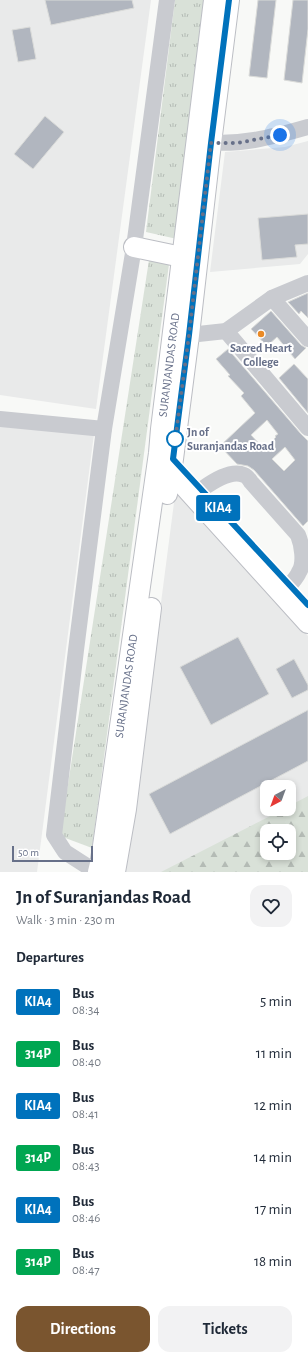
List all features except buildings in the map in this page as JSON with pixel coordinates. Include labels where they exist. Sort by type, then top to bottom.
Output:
[{"type":"main road","name":"SURANJANDAS ROAD","points":[[165,462],[161,429],[190,258],[203,142],[214,0]]},
{"type":"main road","name":"SURANJANDAS ROAD","points":[[203,142],[229,0]]},
{"type":"main road","points":[[134,247],[190,258]]},
{"type":"main road","name":"SURANJANDAS ROAD","points":[[103,872],[101,860],[165,462],[189,335],[190,258]]},
{"type":"main road","points":[[165,462],[202,489],[308,605]]},
{"type":"main road","points":[[165,462],[308,623]]},
{"type":"street","points":[[103,872],[93,870],[65,852],[54,835],[104,429],[134,247],[167,0]]},
{"type":"street","points":[[203,142],[237,143],[280,135],[308,127]]},
{"type":"street","points":[[189,335],[226,331],[272,298],[308,283]]},
{"type":"street","points":[[272,298],[308,339]]},
{"type":"street","points":[[226,331],[308,428]]},
{"type":"street","points":[[0,420],[104,429]]},
{"type":"street","points":[[202,489],[213,481],[236,473],[245,475],[298,535],[305,555],[300,572],[290,585]]},
{"type":"shaded area","points":[[0,0],[151,0],[96,409],[0,395]]},
{"type":"shaded area","points":[[308,141],[308,254],[300,264],[210,272],[225,152],[285,147]]},
{"type":"shaded area","points":[[0,425],[94,434],[37,872],[0,872]]},
{"type":"shaded area","points":[[180,492],[308,636],[308,872],[126,872],[175,495]]},
{"type":"green space","points":[[175,0],[205,0],[177,239],[146,232]]},
{"type":"green space","points":[[149,260],[169,264],[92,848],[60,836]]},
{"type":"green space","points":[[308,796],[308,872],[161,872],[270,816],[296,816],[296,802]]},
{"type":"bus line","name":"KIA4","points":[[229,0],[173,459],[308,605]]},
{"type":"place","name":"Sacred Heart College","points":[[261,334]]},
{"type":"place","name":"Jn of Suranjandas Road","points":[[175,439]]},
{"type":"route","points":[[175,439],[175,441],[211,143],[237,143],[280,135]]}]
